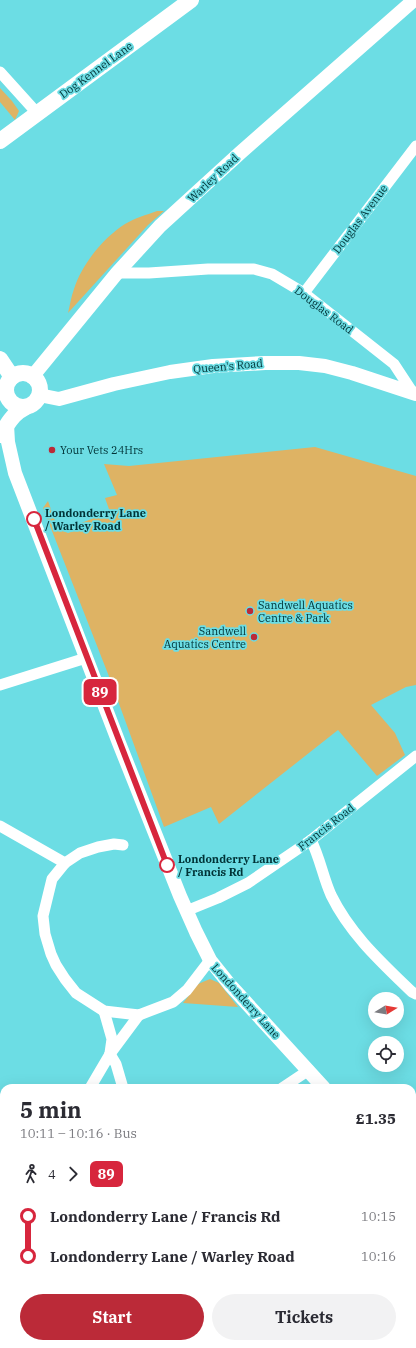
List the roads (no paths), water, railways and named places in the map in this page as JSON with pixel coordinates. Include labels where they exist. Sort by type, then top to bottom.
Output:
[{"type":"main road","name":"Dog Kennel Lane","points":[[0,141],[191,0]]},
{"type":"main road","points":[[0,359],[12,377]]},
{"type":"main road","points":[[2,427],[12,416],[32,405],[39,395],[40,389],[38,383],[32,377],[23,373],[12,377],[6,385],[6,392],[8,399],[12,404],[19,407],[26,407]]},
{"type":"main road","points":[[2,427],[8,399]]},
{"type":"street","name":"Warley Road","points":[[32,377],[117,273],[166,221],[240,153],[414,0]]},
{"type":"street","points":[[0,72],[37,113]]},
{"type":"street","name":"Douglas Avenue","points":[[304,293],[416,146]]},
{"type":"street","name":"Douglas Road","points":[[117,273],[149,273],[208,269],[254,269],[272,274],[304,293],[394,364],[414,393]]},
{"type":"street","name":"Queen's Road","points":[[39,395],[59,399],[114,384],[170,372],[213,366],[265,363],[299,363],[324,366],[352,373],[414,393]]},
{"type":"street","name":"Londonderry Lane","points":[[2,427],[8,442],[15,473],[186,911],[210,960],[230,985],[321,1084]]},
{"type":"street","name":"Londonderry Lane","points":[[0,458],[15,473]]},
{"type":"street","points":[[0,685],[86,658]]},
{"type":"street","name":"Francis Road","points":[[186,911],[218,898],[248,883],[311,840],[416,756]]},
{"type":"street","points":[[0,826],[65,863]]},
{"type":"street","points":[[311,840],[316,850],[331,895],[354,932],[371,952],[412,992],[416,994]]},
{"type":"street","points":[[123,845],[114,844],[80,853],[65,863],[52,879],[43,916],[48,949],[56,965],[76,993],[104,1011],[139,1015],[173,1002],[187,990],[210,960]]},
{"type":"street","points":[[104,1011],[112,1039],[110,1054],[116,1064],[122,1084]]},
{"type":"street","points":[[92,1084],[110,1054],[139,1015]]},
{"type":"street","points":[[288,1084],[309,1070]]},
{"type":"place","name":"Your Vets 24Hrs","points":[[52,450]]},
{"type":"place","name":"Londonderry Lane / Warley Road","points":[[34,519]]},
{"type":"place","name":"Sandwell Aquatics Centre & Park","points":[[250,611]]},
{"type":"place","name":"Sandwell Aquatics Centre","points":[[254,637]]},
{"type":"place","name":"Londonderry Lane / Francis Rd","points":[[167,865]]}]
